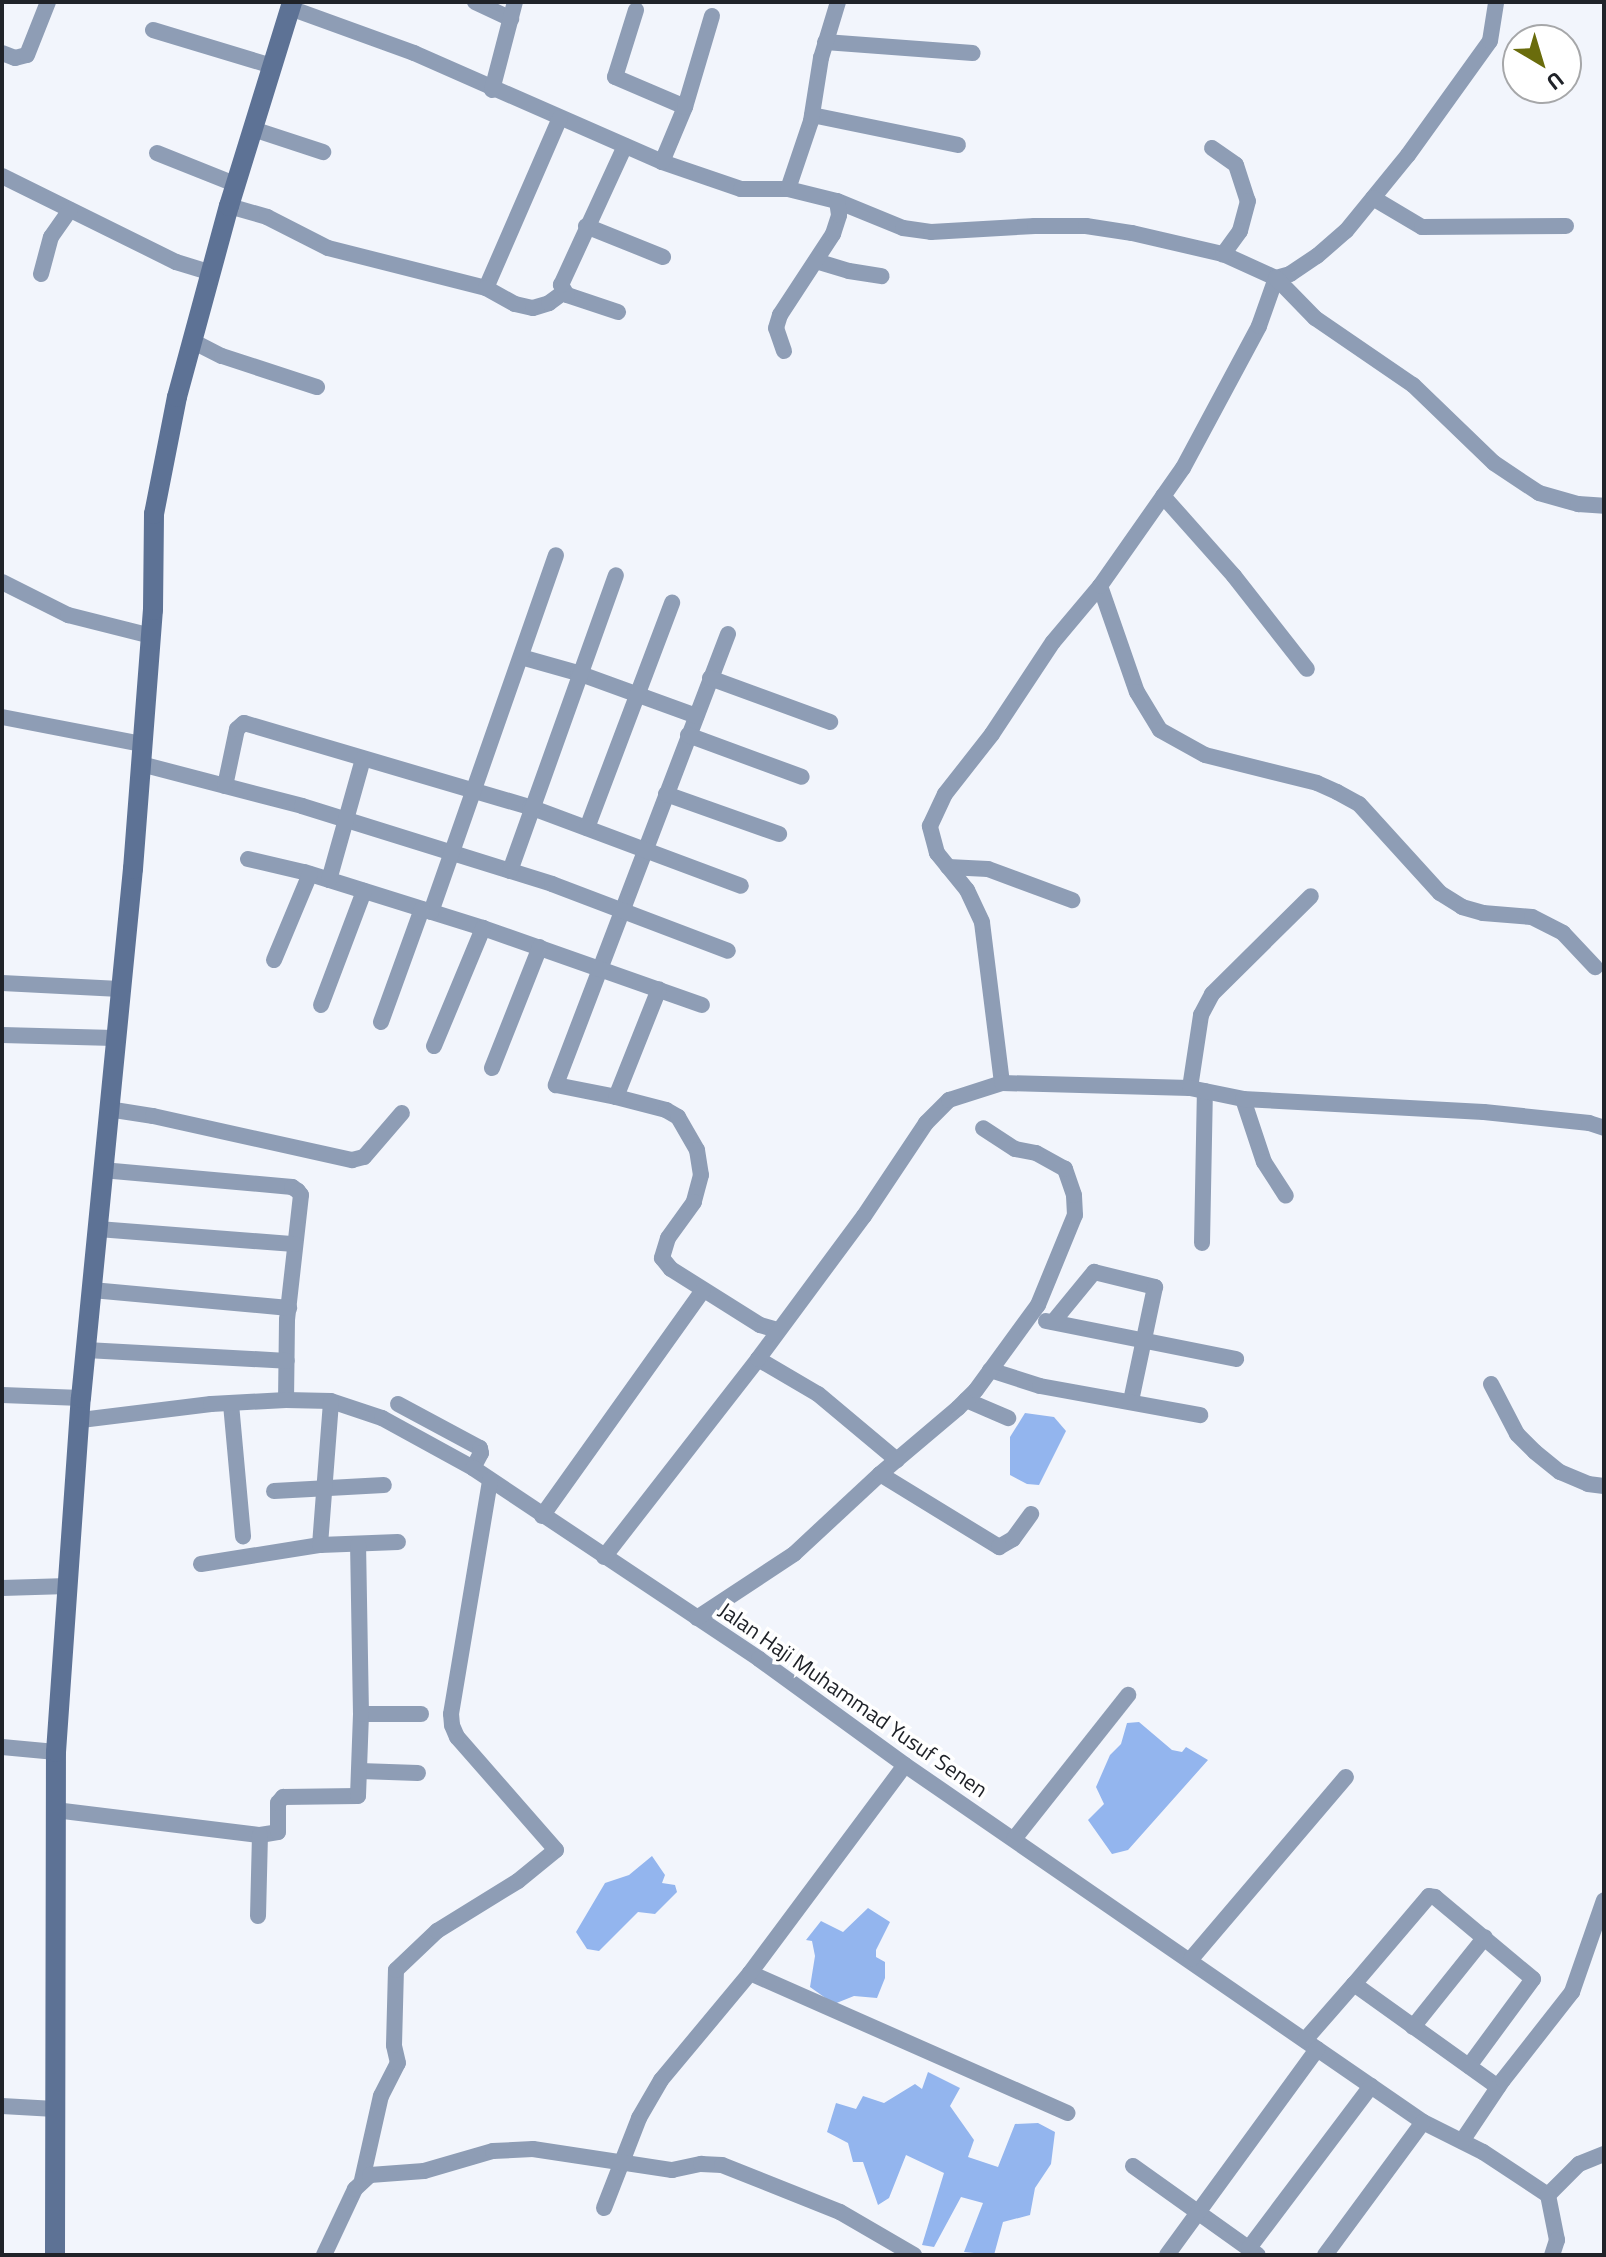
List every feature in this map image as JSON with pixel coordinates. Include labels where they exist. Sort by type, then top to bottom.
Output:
[{"type":"street","points":[[2,53],[15,58],[27,55],[48,2]]},
{"type":"street","points":[[475,2],[511,19]]},
{"type":"street","points":[[492,90],[515,2]]},
{"type":"street","points":[[788,189],[812,115],[825,42],[838,2]]},
{"type":"street","points":[[1276,278],[1290,274],[1317,256],[1346,231],[1373,198],[1453,95],[1490,41],[1496,2]]},
{"type":"street","points":[[55,2255],[56,1752],[81,1398],[151,636],[154,514],[177,397],[229,206],[291,5],[414,53],[492,90],[662,162],[741,189],[788,189],[837,201],[903,228],[931,232],[1086,226],[1223,254],[1276,278],[1315,318],[1413,385],[1494,463],[1539,493],[1578,504],[1604,506]]},
{"type":"street","points":[[636,10],[615,77],[685,107]]},
{"type":"street","points":[[662,162],[685,107],[712,16]]},
{"type":"street","points":[[153,30],[272,66]]},
{"type":"street","points":[[825,42],[973,53]]},
{"type":"street","points":[[812,115],[958,145]]},
{"type":"street","points":[[486,288],[560,118]]},
{"type":"street","points":[[253,129],[323,152]]},
{"type":"street","points":[[618,312],[564,292],[561,285],[586,226],[619,166],[625,146]]},
{"type":"street","points":[[1212,148],[1236,165],[1248,201],[1240,231],[1223,254]]},
{"type":"street","points":[[157,153],[237,185]]},
{"type":"street","points":[[2,176],[176,262],[211,273]]},
{"type":"street","points":[[1373,198],[1422,227],[1566,226]]},
{"type":"street","points":[[784,351],[776,328],[780,315],[833,234],[839,215],[837,201]]},
{"type":"street","points":[[229,206],[267,217],[328,248],[486,288],[515,304],[533,308],[549,303],[564,292]]},
{"type":"street","points":[[41,274],[51,237],[70,210]]},
{"type":"street","points":[[586,226],[663,257]]},
{"type":"street","points":[[816,261],[849,271],[882,276]]},
{"type":"street","points":[[1002,1083],[982,922],[967,890],[937,853],[930,826],[945,794],[992,734],[1053,642],[1100,586],[1211,422],[1259,326],[1276,278]]},
{"type":"street","points":[[194,342],[222,356],[317,387]]},
{"type":"street","points":[[1163,496],[1234,576],[1307,669]]},
{"type":"street","points":[[381,1022],[451,853],[556,555]]},
{"type":"street","points":[[510,871],[530,807],[616,575]]},
{"type":"street","points":[[2,582],[68,615],[151,636]]},
{"type":"street","points":[[1100,586],[1137,692],[1160,730],[1205,755],[1317,783],[1337,792],[1359,804],[1440,893],[1472,910],[1532,917],[1563,933],[1595,967]]},
{"type":"street","points":[[587,828],[672,603]]},
{"type":"street","points":[[728,634],[556,1085],[666,1110],[678,1117],[697,1150],[701,1175],[694,1202],[661,1253],[671,1269],[760,1325],[778,1330]]},
{"type":"street","points":[[521,657],[578,673],[696,716]]},
{"type":"street","points":[[710,678],[830,722]]},
{"type":"street","points":[[2,717],[141,754],[225,786],[510,871],[728,951]]},
{"type":"street","points":[[225,786],[237,729],[244,723],[530,807],[741,886]]},
{"type":"street","points":[[688,735],[802,777]]},
{"type":"street","points":[[329,880],[363,759]]},
{"type":"street","points":[[666,794],[779,834]]},
{"type":"street","points":[[248,859],[310,874],[483,928],[600,966],[702,1005]]},
{"type":"street","points":[[948,867],[988,869],[1072,900]]},
{"type":"street","points":[[274,960],[310,874]]},
{"type":"street","points":[[321,1005],[364,891]]},
{"type":"street","points":[[1202,1243],[1198,1090],[1201,1015],[1228,974],[1311,896]]},
{"type":"street","points":[[434,1046],[483,928]]},
{"type":"street","points":[[492,1068],[540,947]]},
{"type":"street","points":[[2,983],[120,989]]},
{"type":"street","points":[[616,1097],[659,989]]},
{"type":"street","points":[[2,1035],[114,1038]]},
{"type":"street","points":[[604,1557],[758,1359],[941,1106],[1002,1083],[1198,1090],[1243,1099],[1484,1112],[1589,1123],[1604,1128]]},
{"type":"street","points":[[1243,1099],[1264,1162],[1286,1196]]},
{"type":"street","points":[[108,1109],[352,1160],[364,1157],[402,1113]]},
{"type":"street","points":[[697,1618],[794,1554],[966,1400],[1038,1305],[1075,1215],[1074,1195],[1065,1169],[1036,1153],[1015,1149],[983,1128]]},
{"type":"street","points":[[102,1170],[295,1188],[301,1195],[289,1308],[286,1400]]},
{"type":"street","points":[[98,1229],[294,1244]]},
{"type":"street","points":[[1053,1322],[1094,1272],[1155,1287],[1131,1401]]},
{"type":"street","points":[[92,1290],[289,1308]]},
{"type":"street","points":[[542,1516],[703,1290]]},
{"type":"street","points":[[1029,1317],[1236,1359]]},
{"type":"street","points":[[86,1350],[287,1361]]},
{"type":"street","points":[[758,1359],[818,1394],[897,1460]]},
{"type":"street","points":[[990,1370],[1040,1386],[1200,1415]]},
{"type":"street","points":[[1491,1384],[1517,1434],[1535,1452],[1560,1472],[1588,1484],[1604,1486]]},
{"type":"street","points":[[2,1395],[81,1398]]},
{"type":"street","name":"Jalan Haji Muhammad Yusuf Senen","points":[[81,1420],[286,1400],[331,1401],[364,1409],[473,1468],[697,1618],[1423,2122],[1462,2141],[1548,2195]]},
{"type":"street","points":[[966,1400],[1008,1418]]},
{"type":"street","points":[[320,1545],[331,1401]]},
{"type":"street","points":[[231,1404],[243,1536]]},
{"type":"street","points":[[398,1404],[480,1448],[473,1468]]},
{"type":"street","points":[[880,1474],[999,1547],[1013,1539],[1031,1514]]},
{"type":"street","points":[[324,2255],[362,2180],[381,2096],[398,2063],[394,2045],[396,1970],[437,1931],[518,1881],[556,1850],[457,1737],[452,1725],[451,1714],[490,1480]]},
{"type":"street","points":[[274,1491],[384,1485]]},
{"type":"street","points":[[201,1564],[320,1545],[398,1542]]},
{"type":"street","points":[[55,1810],[260,1835],[278,1832],[278,1803],[283,1797],[354,1798],[359,1794],[358,1545]]},
{"type":"street","points":[[2,1588],[68,1586]]},
{"type":"street","points":[[1014,1839],[1128,1695]]},
{"type":"street","points":[[361,1714],[421,1714]]},
{"type":"street","points":[[2,1747],[56,1752]]},
{"type":"street","points":[[604,2208],[625,2161],[639,2118],[661,2080],[750,1973],[905,1765]]},
{"type":"street","points":[[360,1771],[418,1773]]},
{"type":"street","points":[[1191,1959],[1346,1777]]},
{"type":"street","points":[[258,1916],[260,1835]]},
{"type":"street","points":[[1167,2255],[1354,1984],[1429,1896],[1485,1937],[1533,1979],[1469,2066]]},
{"type":"street","points":[[1462,2141],[1498,2087],[1572,1992],[1604,1900]]},
{"type":"street","points":[[1413,2027],[1485,1937]]},
{"type":"street","points":[[750,1973],[1067,2113]]},
{"type":"street","points":[[1354,1984],[1498,2087]]},
{"type":"street","points":[[1133,2166],[1254,2252],[1371,2086]]},
{"type":"street","points":[[2,2106],[55,2109]]},
{"type":"street","points":[[1325,2255],[1423,2122]]},
{"type":"street","points":[[362,2180],[370,2175],[424,2171],[493,2151],[520,2149],[684,2171],[701,2164],[722,2165],[840,2212],[914,2255]]},
{"type":"street","points":[[1552,2255],[1557,2240],[1548,2195],[1579,2164],[1604,2154]]},
{"type":"water","points":[[1025,1413],[1054,1417],[1066,1431],[1039,1485],[1027,1484],[1010,1475],[1010,1437]]},
{"type":"water","points":[[1139,1722],[1172,1750],[1182,1752],[1186,1747],[1208,1760],[1128,1850],[1112,1854],[1088,1820],[1104,1804],[1096,1787],[1110,1755],[1121,1744],[1127,1723]]},
{"type":"water","points":[[652,1856],[665,1875],[662,1883],[675,1885],[677,1892],[655,1914],[638,1912],[599,1951],[587,1949],[576,1932],[605,1883],[629,1875]]},
{"type":"water","points":[[868,1908],[890,1922],[876,1950],[876,1957],[885,1962],[885,1978],[877,1998],[854,1996],[834,2004],[810,1987],[815,1956],[812,1941],[806,1940],[821,1921],[843,1932]]},
{"type":"water","points":[[928,2072],[960,2088],[950,2106],[974,2140],[968,2157],[998,2167],[1015,2124],[1038,2123],[1055,2132],[1051,2164],[1035,2188],[1030,2215],[1003,2222],[994,2255],[964,2252],[983,2203],[961,2197],[934,2247],[922,2245],[944,2173],[906,2155],[889,2198],[878,2205],[863,2162],[853,2162],[848,2143],[827,2132],[836,2103],[856,2109],[863,2096],[884,2103],[915,2084],[922,2089]]}]
